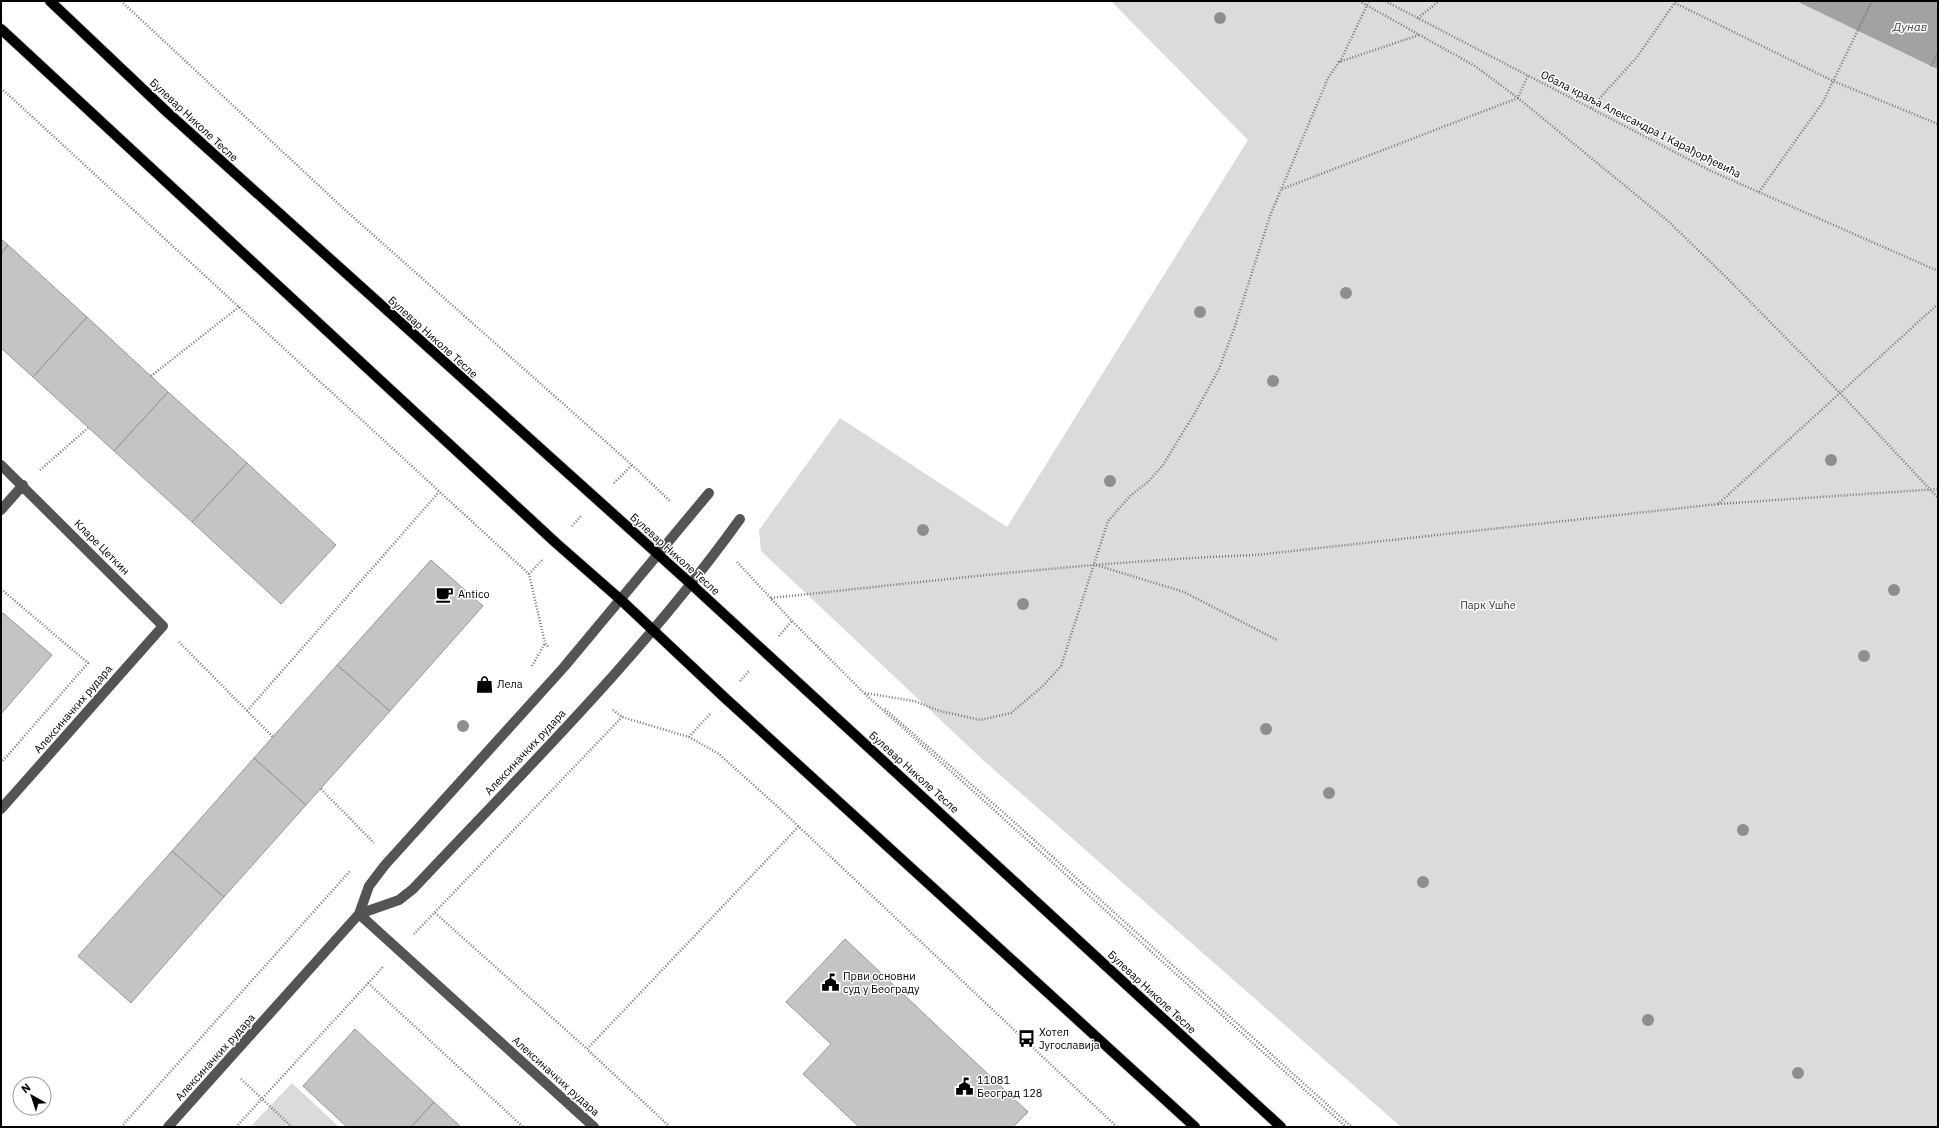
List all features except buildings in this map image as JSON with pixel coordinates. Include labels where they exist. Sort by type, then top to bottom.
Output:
[{"type":"main road","name":"Булевар Николе Тесле","points":[[50,1],[261,198],[691,584],[1281,1127]]},
{"type":"main road","points":[[1,29],[556,543],[621,600],[725,698],[1195,1127]]},
{"type":"street","name":"Кларе Цеткин","points":[[1,465],[23,485],[163,626]]},
{"type":"street","points":[[1,510],[23,485]]},
{"type":"street","name":"Алексиначких рудара","points":[[168,1127],[360,914],[369,886],[381,869],[564,667],[659,555],[709,493]]},
{"type":"street","name":"Алексиначких рудара","points":[[360,914],[399,900],[413,889],[596,695],[691,584],[740,519]]},
{"type":"street","name":"Алексиначких рудара","points":[[1,809],[163,626]]},
{"type":"street","name":"Алексиначких рудара","points":[[360,914],[594,1127]]},
{"type":"path","points":[[121,1],[343,208],[632,465],[688,518]]},
{"type":"path","points":[[1359,1],[1475,66],[1518,98],[1668,222],[1728,279],[1840,393],[1938,498]]},
{"type":"path","points":[[866,693],[914,701],[940,711],[980,720],[1011,713],[1043,686],[1061,666],[1108,521],[1131,495],[1148,482],[1163,465],[1196,411],[1219,369],[1234,329],[1270,216],[1328,78],[1340,62],[1369,1]]},
{"type":"path","name":"Обала краља Александра I Карађорђевића","points":[[1385,1],[1711,171],[1938,271]]},
{"type":"path","points":[[1418,18],[1439,1]]},
{"type":"path","points":[[1759,192],[1823,102],[1872,1]]},
{"type":"path","points":[[1591,108],[1637,57],[1676,2],[1833,81],[1938,124]]},
{"type":"path","points":[[1340,62],[1419,35]]},
{"type":"path","points":[[1931,66],[1938,53]]},
{"type":"path","points":[[1282,189],[1518,98],[1528,75]]},
{"type":"path","points":[[1,88],[529,574],[545,643],[564,667]]},
{"type":"path","points":[[1718,504],[1938,304]]},
{"type":"path","points":[[151,376],[239,307]]},
{"type":"path","points":[[23,485],[88,428]]},
{"type":"path","points":[[529,574],[556,543],[632,465]]},
{"type":"path","points":[[771,598],[1094,564],[1191,557],[1256,555],[1718,504],[1929,488],[1938,489]]},
{"type":"path","points":[[247,711],[439,492]]},
{"type":"path","points":[[721,546],[792,621],[866,693],[1346,1127]]},
{"type":"path","points":[[1094,564],[1184,592],[1277,640]]},
{"type":"path","points":[[1,588],[88,663],[1,763]]},
{"type":"path","points":[[163,626],[273,737]]},
{"type":"path","points":[[531,669],[545,643]]},
{"type":"path","points":[[866,693],[1013,821],[1352,1127]]},
{"type":"path","points":[[596,695],[622,717],[689,737],[719,754],[799,826],[1117,1127]]},
{"type":"path","points":[[236,1127],[399,949],[622,717]]},
{"type":"path","points":[[321,789],[374,843]]},
{"type":"path","points":[[587,1049],[799,826]]},
{"type":"path","points":[[369,849],[380,837]]},
{"type":"path","points":[[121,1127],[353,867]]},
{"type":"path","points":[[435,913],[587,1049],[670,1127]]},
{"type":"path","points":[[368,983],[523,1127]]},
{"type":"path","points":[[225,1064],[292,1127]]},
{"type":"green space","name":"Парк Ушће","points":[[1111,1],[1796,1],[1938,69],[1938,1127],[1401,1127],[983,760],[761,551],[759,530],[840,418],[1007,527],[1248,140]]},
{"type":"green space","points":[[292,1083],[339,1127],[250,1127]]},
{"type":"water","name":"Дунав","points":[[1796,1],[1938,1],[1938,69],[1931,66]]},
{"type":"place","name":"Antico","points":[[445,594]]},
{"type":"place","name":"Лела","points":[[484,684]]},
{"type":"place","name":"Први основни суд у Београду","points":[[830,982]]},
{"type":"place","name":"Хотел Југославија","points":[[1026,1038]]},
{"type":"place","name":"11081 Београд 128","points":[[964,1086]]}]
